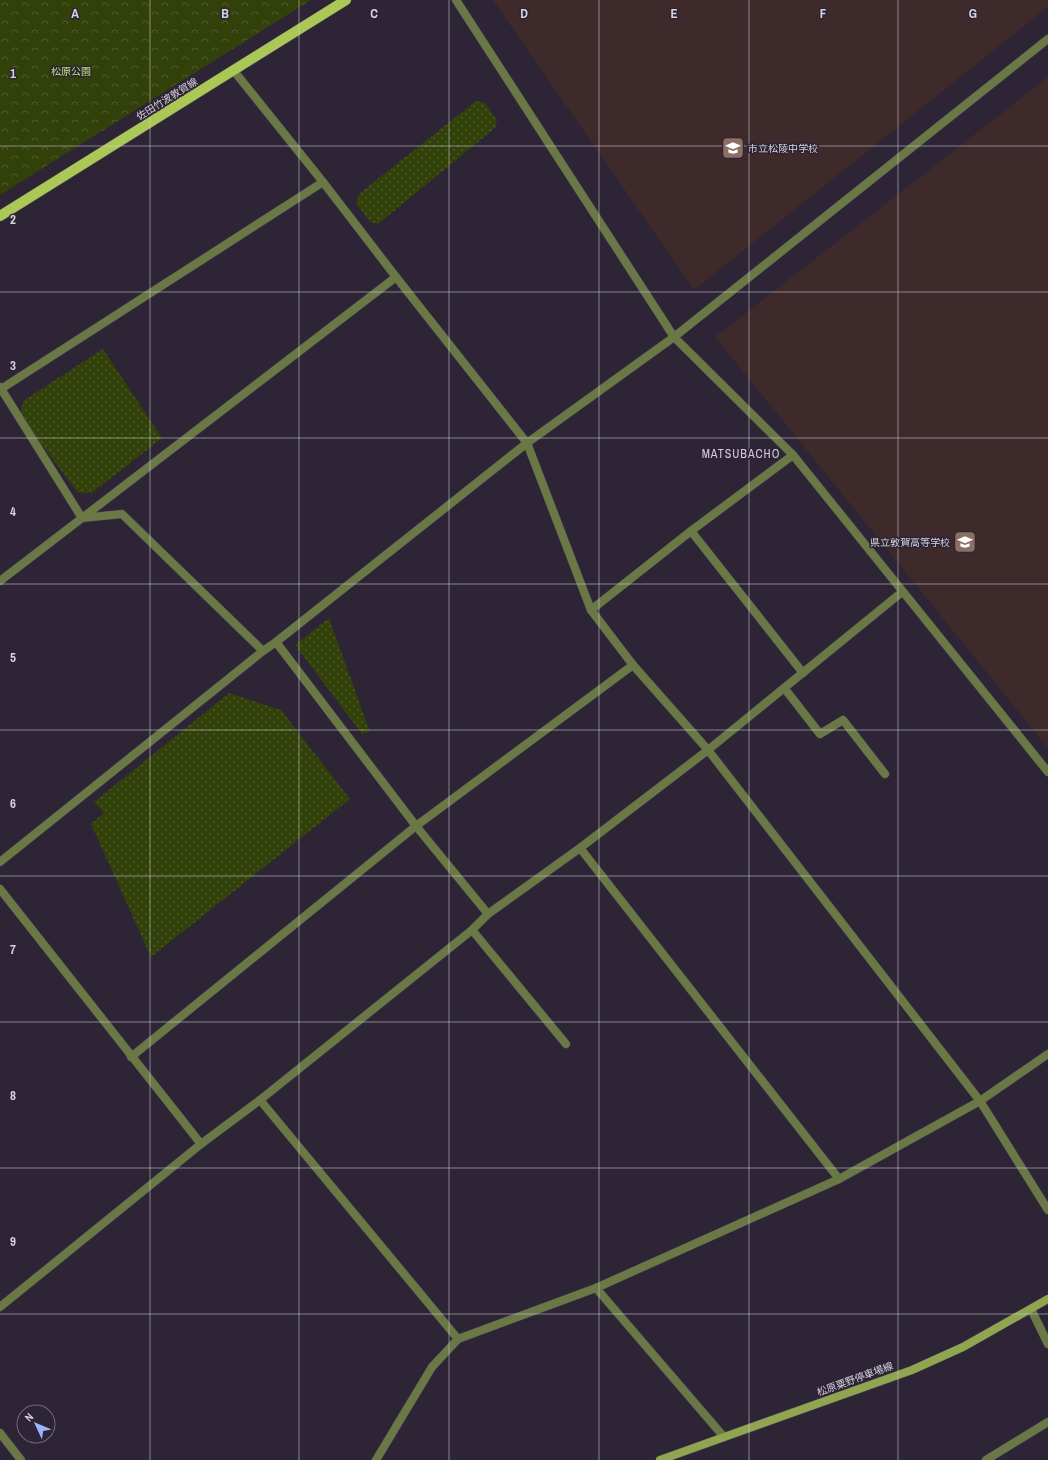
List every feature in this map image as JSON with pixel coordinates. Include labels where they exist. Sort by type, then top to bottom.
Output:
[{"type":"main road","name":"佐田竹波敦賀線","points":[[0,216],[346,0]]},
{"type":"main road","name":"松原粟野停車場線","points":[[660,1460],[912,1370],[963,1348],[1048,1299]]},
{"type":"street","points":[[456,0],[674,337],[792,455],[1048,772]]},
{"type":"street","points":[[0,862],[262,651],[276,642],[527,443],[674,337],[1048,39]]},
{"type":"street","points":[[234,71],[324,182],[396,277],[527,443],[592,610],[633,665],[708,750],[980,1101],[1048,1210]]},
{"type":"street","points":[[82,518],[0,388],[324,182]]},
{"type":"street","points":[[0,581],[396,277]]},
{"type":"street","points":[[592,610],[691,531],[792,455]]},
{"type":"street","points":[[82,518],[122,514],[262,651]]},
{"type":"street","points":[[691,531],[803,673]]},
{"type":"street","points":[[0,1307],[201,1144],[260,1100],[472,930],[488,914],[580,848],[708,750],[785,689],[902,592]]},
{"type":"street","points":[[276,642],[416,826],[488,914]]},
{"type":"street","points":[[131,1057],[416,826],[633,665]]},
{"type":"street","points":[[785,689],[820,734],[843,720],[885,774]]},
{"type":"street","points":[[580,848],[839,1179]]},
{"type":"street","points":[[0,889],[201,1144]]},
{"type":"street","points":[[472,930],[566,1044]]},
{"type":"street","points":[[376,1460],[432,1367],[458,1339],[596,1288],[839,1179],[980,1101],[1048,1054]]},
{"type":"street","points":[[260,1100],[458,1339]]},
{"type":"street","points":[[596,1288],[724,1437]]},
{"type":"street","points":[[1031,1309],[1048,1344]]},
{"type":"street","points":[[986,1460],[1048,1422]]},
{"type":"street","points":[[0,1433],[21,1460]]},
{"type":"shaded area","name":"市立松陵中学校","points":[[493,0],[1048,0],[1048,7],[694,290]]},
{"type":"shaded area","name":"県立敦賀高等学校","points":[[1048,77],[1048,748],[715,337]]},
{"type":"green space","name":"松原公園","points":[[0,0],[311,0],[0,195]]},
{"type":"green space","points":[[476,101],[485,103],[497,120],[495,128],[378,224],[370,222],[356,203],[360,193]]},
{"type":"green space","points":[[103,349],[162,438],[92,493],[78,493],[20,416],[23,401]]},
{"type":"green space","points":[[329,618],[370,732],[362,734],[295,645]]},
{"type":"green space","points":[[229,693],[281,710],[350,799],[151,957],[91,824],[104,813],[94,802]]},
{"type":"place","name":"市立松陵中学校","points":[[733,148]]},
{"type":"place","name":"県立敦賀高等学校","points":[[965,542]]},
{"type":"district","name":"MATSUBACHO","points":[[741,454]]}]
